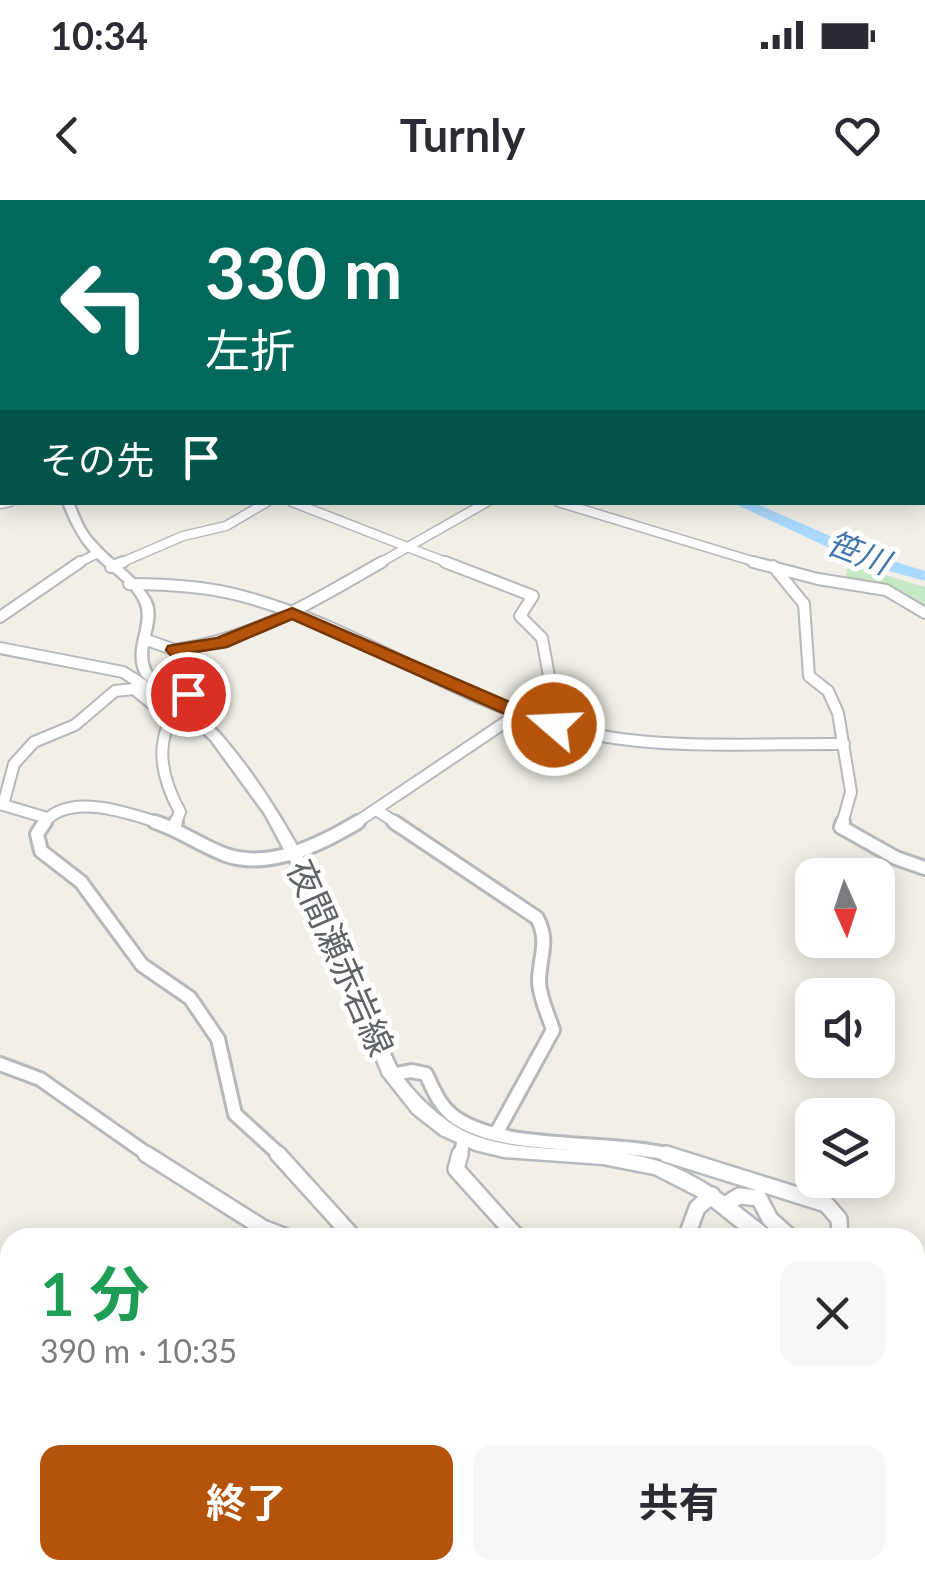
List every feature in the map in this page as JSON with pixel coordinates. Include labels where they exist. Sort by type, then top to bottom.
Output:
[{"type":"main road","name":"夜間瀬赤岩線","points":[[69,505],[77,530],[96,554],[145,597],[149,609],[140,656],[145,674],[214,734],[241,768],[315,886],[392,1075],[409,1099],[441,1129],[505,1153],[642,1163],[700,1186],[753,1228]]},
{"type":"street","points":[[112,567],[184,536],[226,526],[262,505]]},
{"type":"street","points":[[299,505],[533,596],[520,616],[542,638],[540,651],[554,696],[554,725]]},
{"type":"street","points":[[175,650],[221,643],[292,613],[482,505]]},
{"type":"street","points":[[567,505],[648,532],[822,580],[885,587],[925,613]]},
{"type":"street","points":[[0,617],[43,589],[60,570],[96,554]]},
{"type":"street","points":[[774,566],[804,604],[808,676],[835,700],[851,792],[841,827],[896,858],[925,868]]},
{"type":"street","points":[[129,584],[212,590],[292,613],[554,725],[600,735],[700,746],[844,744]]},
{"type":"street","points":[[144,639],[175,650],[185,660],[180,676],[190,688],[174,702],[161,757],[166,784],[180,812],[174,828]]},
{"type":"street","points":[[0,648],[123,672],[174,702]]},
{"type":"street","points":[[174,702],[150,703],[134,689],[115,691],[75,724],[34,742],[14,764],[1,804],[47,818],[76,809],[104,808],[174,828],[214,852],[256,861],[343,832],[519,713]]},
{"type":"street","points":[[378,811],[537,918],[545,929],[548,946],[539,988],[553,1030],[497,1132]]},
{"type":"street","points":[[47,818],[37,834],[41,851],[81,882],[142,965],[190,998],[218,1039],[236,1114],[300,1175],[345,1228]]},
{"type":"street","points":[[0,1064],[40,1079],[158,1162],[263,1228]]},
{"type":"street","points":[[392,1075],[411,1071],[426,1074],[441,1105],[456,1119],[519,1138],[642,1147],[792,1190],[826,1204],[839,1219],[839,1228]]},
{"type":"street","points":[[464,1140],[456,1169],[509,1228]]},
{"type":"street","points":[[690,1228],[697,1208],[740,1196],[759,1198],[777,1228]]},
{"type":"green space","points":[[862,568],[925,587],[925,604],[889,587],[846,579],[847,569]]},
{"type":"waterway","name":"笹川","points":[[745,505],[870,560],[925,576]]},
{"type":"route","points":[[188,694],[190,688],[180,676],[185,660],[175,650],[221,643],[292,613],[554,725]]}]
